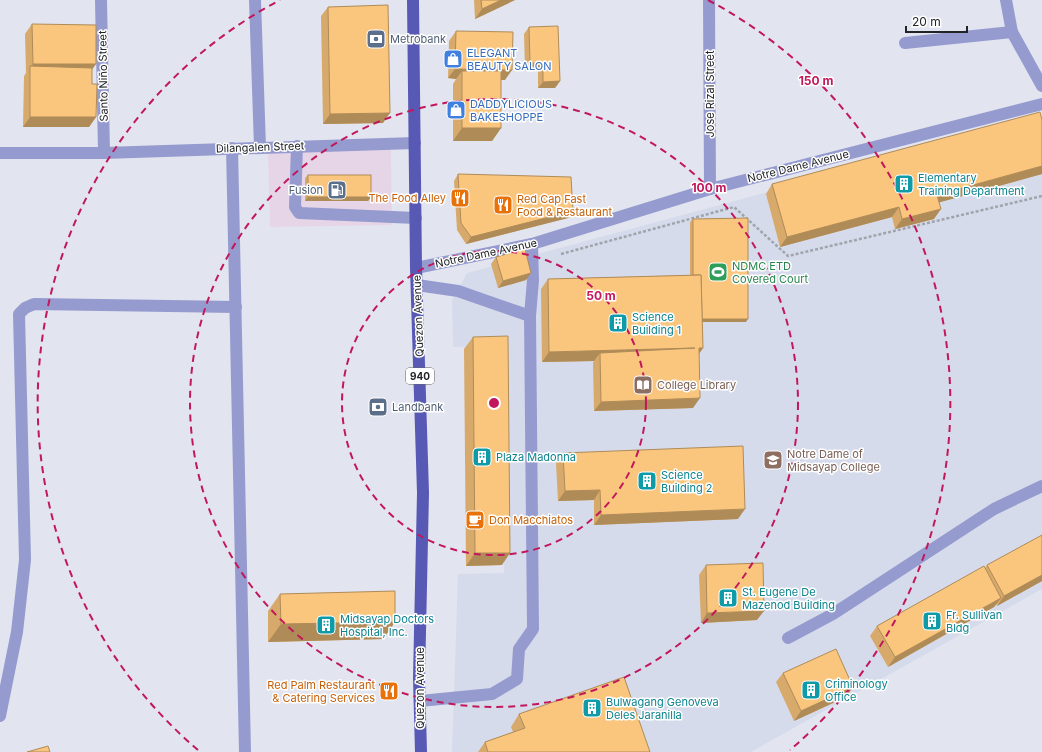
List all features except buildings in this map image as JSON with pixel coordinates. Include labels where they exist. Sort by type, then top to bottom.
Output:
[{"type":"main road","name":"Quezon Avenue","points":[[413,0],[416,268],[423,492],[420,701],[421,752]]},
{"type":"street","name":"Santo Niño Street","points":[[101,0],[104,153]]},
{"type":"street","points":[[255,0],[260,147]]},
{"type":"street","name":"Jose Rizal Street","points":[[709,0],[710,189]]},
{"type":"street","points":[[1006,0],[1012,32],[1042,86]]},
{"type":"street","points":[[905,43],[1012,32]]},
{"type":"street","name":"Notre Dame Avenue","points":[[416,268],[532,244],[710,189],[1042,104]]},
{"type":"street","name":"Dilangalen Street","points":[[0,153],[104,153],[415,143]]},
{"type":"street","points":[[297,146],[295,207],[299,213],[416,218]]},
{"type":"street","points":[[232,148],[245,752]]},
{"type":"street","points":[[420,701],[492,694],[517,679],[519,649],[533,629],[530,316],[533,280],[532,244]]},
{"type":"street","points":[[417,285],[458,290],[530,316]]},
{"type":"street","points":[[0,716],[17,632],[25,560],[19,314],[25,308],[34,304],[236,307]]},
{"type":"street","points":[[788,638],[832,614],[994,509],[1042,486]]},
{"type":"path","points":[[557,255],[734,206],[788,256],[1042,196]]},
{"type":"shaded area","name":"Notre Dame of Midsayap College","points":[[1042,118],[1042,589],[751,752],[452,752],[458,574],[504,573],[503,346],[453,347],[452,300],[467,273]]},
{"type":"shaded area","points":[[391,149],[392,225],[270,227],[268,152]]},
{"type":"place","name":"Metrobank","points":[[376,39]]},
{"type":"place","name":"ELEGANT BEAUTY SALON","points":[[453,59]]},
{"type":"place","name":"DADDYLICIOUS BAKESHOPPE","points":[[456,110]]},
{"type":"place","name":"Elementary Training Department","points":[[904,184]]},
{"type":"place","name":"Fusion","points":[[337,190]]},
{"type":"place","name":"The Food Alley","points":[[460,198]]},
{"type":"place","name":"Red Cap Fast Food & Restaurant","points":[[503,205]]},
{"type":"place","name":"NDMC ETD Covered Court","points":[[718,272]]},
{"type":"place","name":"Science Building 1","points":[[618,323]]},
{"type":"place","name":"College Library","points":[[643,385]]},
{"type":"place","name":"Landbank","points":[[378,407]]},
{"type":"place","name":"Plaza Madonna","points":[[482,457]]},
{"type":"place","name":"Notre Dame of Midsayap College","points":[[773,460]]},
{"type":"place","name":"Science Building 2","points":[[647,481]]},
{"type":"place","name":"Don Macchiatos","points":[[475,520]]},
{"type":"place","name":"St. Eugene De Mazenod Building","points":[[728,598]]},
{"type":"place","name":"Fr. Sullivan Bldg","points":[[932,621]]},
{"type":"place","name":"Midsayap Doctors Hospital, Inc.","points":[[326,625]]},
{"type":"place","name":"Criminology Office","points":[[811,690]]},
{"type":"place","name":"Red Palm Restaurant & Catering Services","points":[[389,691]]},
{"type":"place","name":"Bulwagang Genoveva Deles Jaranilla","points":[[592,708]]}]
